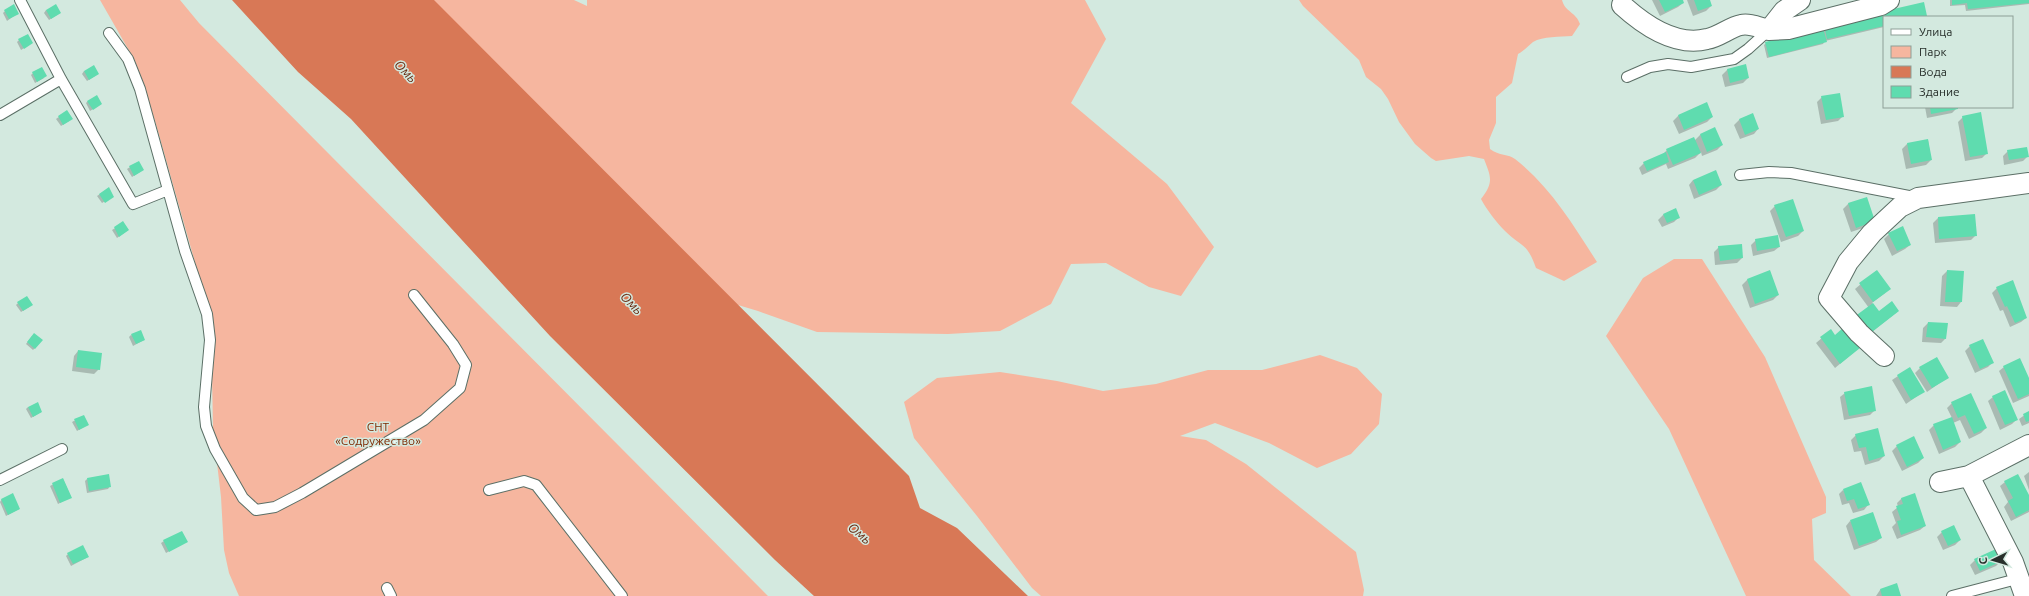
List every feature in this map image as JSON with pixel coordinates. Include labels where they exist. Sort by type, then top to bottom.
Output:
[{"type":"street","points":[[1768,30],[1784,11],[1800,0]]},
{"type":"street","points":[[1622,5],[1641,23],[1663,35],[1693,41],[1708,39],[1742,25],[1754,25],[1768,30],[1788,29],[1881,5],[1889,0]]},
{"type":"street","points":[[1884,356],[1859,333],[1829,298],[1848,262],[1872,233],[1900,207],[1918,198],[2029,183]]},
{"type":"street","points":[[1940,482],[1969,476],[2029,445]]},
{"type":"street","points":[[1969,476],[2013,562],[2021,587]]},
{"type":"lane","points":[[20,0],[61,79],[133,204],[168,190]]},
{"type":"lane","points":[[1627,77],[1650,67],[1668,64],[1691,67],[1734,59],[1748,49],[1768,30]]},
{"type":"lane","points":[[109,32],[128,59],[140,89],[185,251],[207,314],[210,340],[204,407],[206,426],[215,449],[243,498],[256,510],[275,507],[302,493],[424,420],[460,388],[466,365],[453,344],[414,295]]},
{"type":"lane","points":[[0,115],[61,79]]},
{"type":"lane","points":[[1740,174],[1769,172],[1791,173],[1918,198]]},
{"type":"lane","points":[[0,480],[62,449]]},
{"type":"lane","points":[[489,490],[524,481],[536,485],[622,596]]},
{"type":"lane","points":[[1952,596],[2021,587]]},
{"type":"green space","name":"СНТ «Содружество»","points":[[100,0],[180,0],[199,23],[768,596],[239,596],[229,573],[224,550],[221,497],[213,429],[212,374],[200,280],[155,121],[135,61]]},
{"type":"green space","points":[[420,0],[574,0],[587,6],[587,0],[1085,0],[1106,39],[1071,103],[1167,184],[1214,247],[1181,296],[1149,287],[1106,263],[1071,264],[1051,304],[1000,331],[948,334],[817,332],[758,311],[698,293]]},
{"type":"green space","points":[[1299,0],[1562,0],[1563,4],[1576,17],[1580,24],[1572,36],[1552,37],[1537,40],[1518,54],[1512,83],[1496,97],[1496,123],[1489,140],[1490,149],[1515,159],[1539,181],[1560,207],[1597,262],[1564,281],[1536,268],[1530,254],[1495,220],[1481,199],[1490,184],[1490,175],[1484,159],[1469,156],[1436,161],[1431,158],[1415,144],[1399,122],[1388,99],[1381,89],[1366,77],[1359,60],[1303,6]]},
{"type":"green space","points":[[1674,259],[1702,259],[1765,357],[1826,497],[1826,513],[1812,519],[1814,560],[1851,596],[1746,596],[1669,429],[1606,336],[1643,278]]},
{"type":"green space","points":[[1320,355],[1357,368],[1382,394],[1379,424],[1351,454],[1317,468],[1269,443],[1215,423],[1180,436],[1206,440],[1246,464],[1356,552],[1364,590],[1363,596],[1041,596],[1032,588],[977,516],[914,438],[904,402],[937,378],[1000,372],[1057,381],[1103,391],[1156,384],[1208,370],[1262,370]]},
{"type":"water","name":"Омь","points":[[232,0],[434,0],[909,476],[920,508],[957,528],[1028,596],[814,596],[775,560],[550,336],[351,119],[298,72]]},
{"type":"building","points":[[1659,0],[1683,0],[1684,3],[1665,12]]},
{"type":"building","points":[[1694,0],[1710,0],[1712,6],[1698,11]]},
{"type":"building","points":[[1952,0],[2029,0],[2029,3],[1968,9],[1967,3],[1952,5]]},
{"type":"building","points":[[1924,2],[1927,16],[1883,16],[1883,26],[1827,39],[1824,25]]},
{"type":"building","points":[[14,4],[19,14],[9,19],[4,10]]},
{"type":"building","points":[[56,4],[61,13],[51,19],[46,10]]},
{"type":"building","points":[[1823,28],[1827,42],[1769,57],[1765,42]]},
{"type":"building","points":[[28,34],[33,43],[24,49],[18,39]]},
{"type":"building","points":[[1746,64],[1749,78],[1730,83],[1727,69]]},
{"type":"building","points":[[94,65],[99,74],[89,80],[84,71]]},
{"type":"building","points":[[42,67],[47,76],[37,82],[32,72]]},
{"type":"building","points":[[1840,93],[1844,117],[1826,120],[1821,96]]},
{"type":"building","points":[[97,95],[102,104],[93,110],[87,101]]},
{"type":"building","points":[[1707,102],[1713,117],[1684,130],[1678,115]]},
{"type":"building","points":[[1930,108],[1958,108],[1958,109],[1931,114]]},
{"type":"building","points":[[67,110],[73,119],[63,125],[58,116]]},
{"type":"building","points":[[1981,112],[1988,154],[1970,157],[1962,116]]},
{"type":"building","points":[[1753,113],[1759,129],[1745,135],[1739,119]]},
{"type":"building","points":[[1715,127],[1723,145],[1707,152],[1700,134]]},
{"type":"building","points":[[1694,137],[1701,153],[1673,165],[1666,149]]},
{"type":"building","points":[[1928,139],[1932,160],[1911,164],[1907,143]]},
{"type":"building","points":[[2027,147],[2029,157],[2009,160],[2007,150]]},
{"type":"building","points":[[1666,152],[1669,162],[1647,171],[1643,162]]},
{"type":"building","points":[[139,161],[144,170],[134,176],[129,166]]},
{"type":"building","points":[[1716,170],[1722,185],[1699,195],[1693,180]]},
{"type":"building","points":[[109,187],[114,197],[105,203],[99,194]]},
{"type":"building","points":[[1867,197],[1875,221],[1856,228],[1848,203]]},
{"type":"building","points":[[1793,199],[1804,231],[1786,237],[1774,205]]},
{"type":"building","points":[[1676,208],[1680,218],[1667,223],[1663,214]]},
{"type":"building","points":[[1975,214],[1977,236],[1939,239],[1938,217]]},
{"type":"building","points":[[123,221],[129,230],[119,237],[114,227]]},
{"type":"building","points":[[1903,226],[1911,245],[1897,251],[1888,233]]},
{"type":"building","points":[[1778,235],[1780,247],[1757,251],[1755,239]]},
{"type":"building","points":[[1742,244],[1743,258],[1720,261],[1718,246]]},
{"type":"building","points":[[1770,270],[1779,295],[1755,304],[1747,279]]},
{"type":"building","points":[[1877,270],[1891,289],[1873,302],[1859,283]]},
{"type":"building","points":[[1947,270],[1964,271],[1962,302],[1945,302]]},
{"type":"building","points":[[2013,280],[2027,318],[2015,323],[2007,306],[2005,307],[1996,287]]},
{"type":"building","points":[[27,296],[33,305],[23,311],[17,302]]},
{"type":"building","points":[[1892,301],[1899,311],[1868,335],[1854,317],[1873,303],[1879,311]]},
{"type":"building","points":[[1928,322],[1948,323],[1946,339],[1926,337]]},
{"type":"building","points":[[1844,327],[1860,348],[1840,364],[1820,337],[1831,329],[1835,335]]},
{"type":"building","points":[[141,330],[145,340],[136,344],[131,334]]},
{"type":"building","points":[[34,333],[43,340],[35,349],[27,342]]},
{"type":"building","points":[[1983,339],[1994,363],[1980,369],[1969,345]]},
{"type":"building","points":[[78,350],[102,353],[100,370],[76,367]]},
{"type":"building","points":[[1937,357],[1949,378],[1932,388],[1919,367]]},
{"type":"building","points":[[2020,358],[2029,378],[2029,394],[2018,399],[2003,366]]},
{"type":"building","points":[[1910,367],[1925,392],[1911,400],[1897,375]]},
{"type":"building","points":[[1872,386],[1876,411],[1849,416],[1844,392]]},
{"type":"building","points":[[2005,390],[2018,420],[2005,425],[1992,396]]},
{"type":"building","points":[[1971,393],[1987,428],[1974,434],[1965,415],[1958,418],[1951,402]]},
{"type":"building","points":[[38,402],[42,412],[33,417],[28,407]]},
{"type":"building","points":[[2029,411],[2029,421],[2026,422],[2023,414]]},
{"type":"building","points":[[84,415],[89,425],[79,430],[74,419]]},
{"type":"building","points":[[1952,417],[1961,442],[1943,450],[1933,424]]},
{"type":"building","points":[[1878,428],[1885,456],[1869,461],[1866,447],[1859,448],[1855,434]]},
{"type":"building","points":[[1914,436],[1924,458],[1907,467],[1896,445]]},
{"type":"building","points":[[109,474],[111,487],[89,491],[87,478]]},
{"type":"building","points":[[2018,474],[2029,495],[2029,510],[2016,517],[2008,501],[2013,498],[2004,481]]},
{"type":"building","points":[[63,478],[72,498],[60,503],[52,483]]},
{"type":"building","points":[[1861,482],[1870,505],[1858,509],[1854,499],[1847,501],[1843,489]]},
{"type":"building","points":[[13,493],[20,509],[8,515],[1,499]]},
{"type":"building","points":[[1915,493],[1926,526],[1901,535],[1897,521],[1901,520],[1896,506],[1903,504],[1901,498]]},
{"type":"building","points":[[1873,512],[1882,538],[1859,546],[1850,520]]},
{"type":"building","points":[[1954,525],[1961,540],[1948,546],[1941,531]]},
{"type":"building","points":[[182,531],[188,542],[169,552],[163,540]]},
{"type":"building","points":[[83,545],[89,557],[73,564],[67,553]]},
{"type":"building","points":[[1996,549],[2002,561],[1980,571],[1974,559]]},
{"type":"building","points":[[1897,583],[1901,596],[1882,596],[1880,589]]}]
